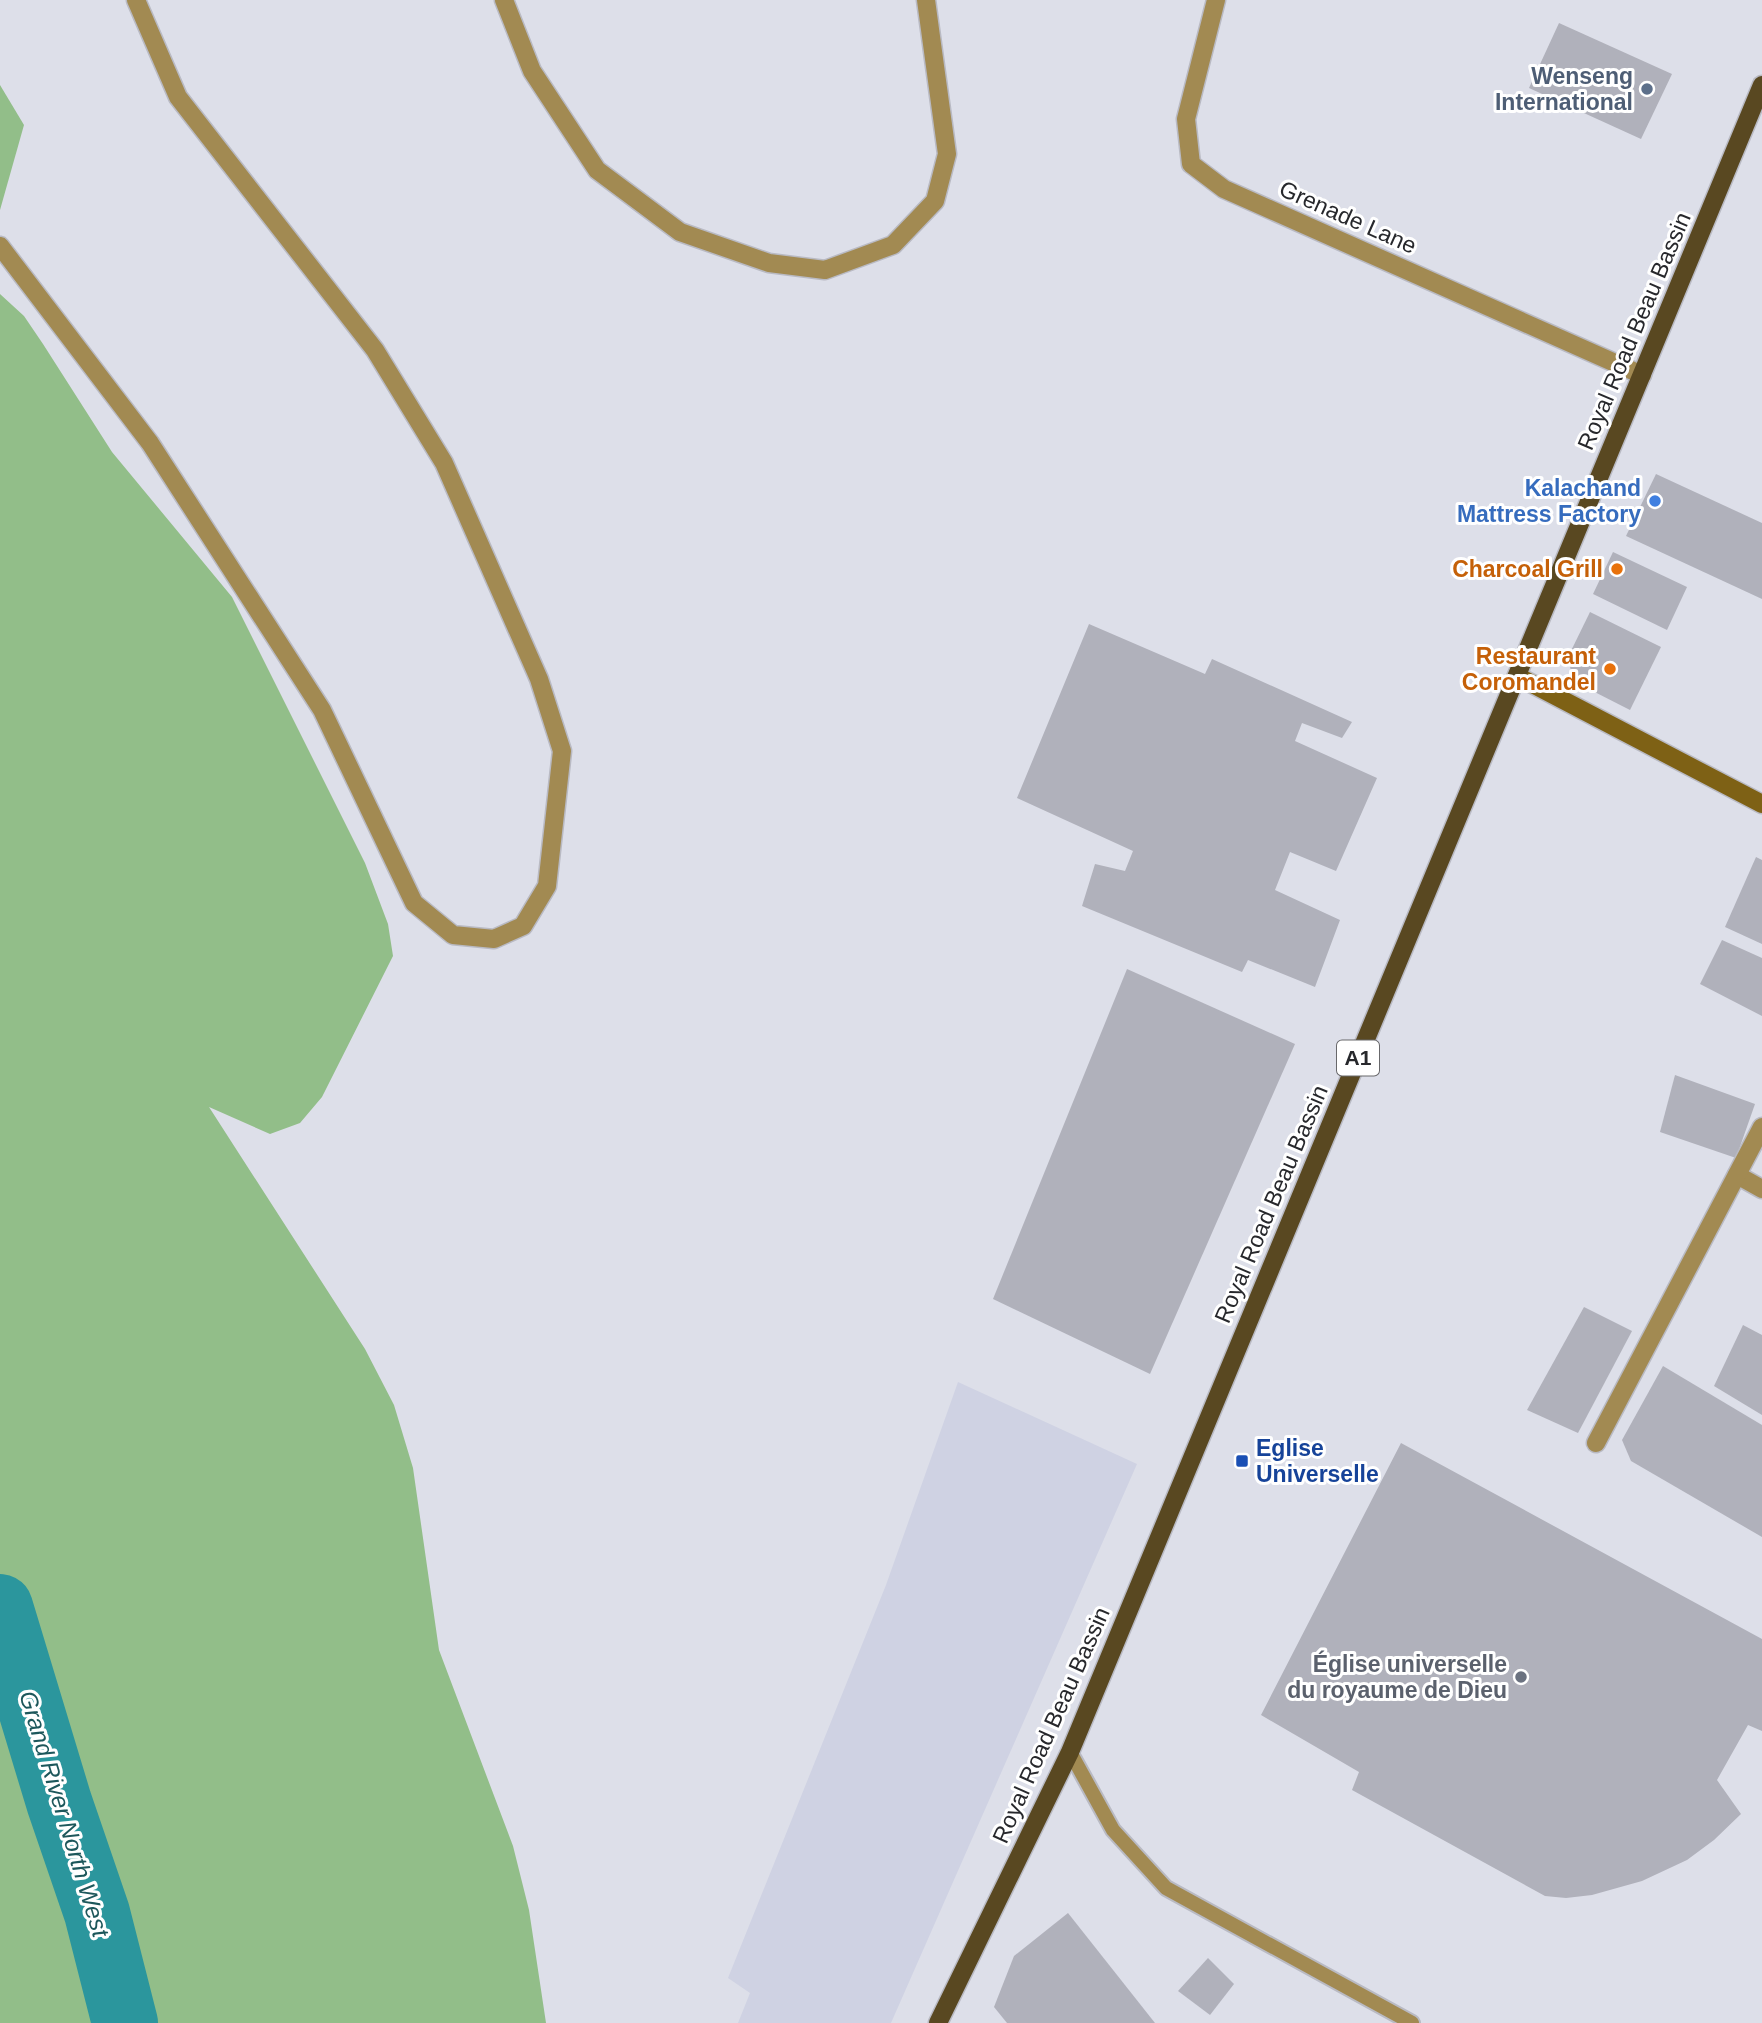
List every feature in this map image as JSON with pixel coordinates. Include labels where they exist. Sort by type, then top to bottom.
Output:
[{"type":"main road","name":"Royal Road Beau Bassin","points":[[938,2023],[1070,1752],[1762,85]]},
{"type":"main road","points":[[1517,676],[1762,804]]},
{"type":"street","points":[[0,246],[150,443],[322,710],[414,903],[453,935],[494,939],[523,926],[547,886],[562,751],[539,679],[444,463],[374,350],[178,97],[136,0]]},
{"type":"street","points":[[504,0],[532,71],[597,170],[680,232],[769,263],[825,270],[893,245],[935,201],[947,154],[926,0]]},
{"type":"street","name":"Grenade Lane","points":[[1216,0],[1186,119],[1191,164],[1224,189],[1642,375]]},
{"type":"street","points":[[1596,1443],[1762,1127]]},
{"type":"street","points":[[1737,1175],[1762,1189]]},
{"type":"lane","points":[[1070,1752],[1113,1830],[1166,1888],[1412,2023]]},
{"type":"shaded area","points":[[958,1382],[1137,1464],[891,2023],[738,2023],[750,1993],[728,1978],[886,1585]]},
{"type":"green space","points":[[0,85],[24,125],[0,210]]},
{"type":"green space","points":[[0,294],[24,316],[112,452],[232,597],[365,863],[388,924],[393,956],[322,1097],[300,1123],[270,1134],[209,1107],[365,1349],[394,1405],[413,1468],[439,1650],[513,1846],[529,1910],[546,2023],[0,2023]]},
{"type":"building","points":[[1559,23],[1672,74],[1641,139],[1529,88]]},
{"type":"building","points":[[1656,474],[1762,523],[1762,599],[1626,536]]},
{"type":"building","points":[[1613,552],[1687,587],[1667,630],[1593,594]]},
{"type":"building","name":"Restaurant Coromandel","points":[[1590,612],[1661,647],[1630,710],[1573,681],[1568,657]]},
{"type":"building","points":[[1089,624],[1205,674],[1212,659],[1352,722],[1342,738],[1302,723],[1295,741],[1377,778],[1336,871],[1290,852],[1275,890],[1340,920],[1315,987],[1248,960],[1242,972],[1082,906],[1095,864],[1125,871],[1133,851],[1017,798]]},
{"type":"building","points":[[1756,857],[1762,860],[1762,944],[1725,927]]},
{"type":"building","points":[[1722,940],[1762,958],[1762,1016],[1700,984]]},
{"type":"building","points":[[1127,969],[1295,1044],[1150,1374],[993,1299]]},
{"type":"building","points":[[1675,1075],[1755,1104],[1736,1158],[1660,1132]]},
{"type":"building","points":[[1584,1307],[1632,1331],[1578,1433],[1527,1410]]},
{"type":"building","points":[[1743,1325],[1762,1335],[1762,1415],[1714,1386]]},
{"type":"building","points":[[1663,1366],[1762,1425],[1762,1537],[1631,1461],[1622,1440]]},
{"type":"building","name":"Église universelle du royaume de Dieu","points":[[1401,1443],[1762,1639],[1762,1731],[1748,1725],[1717,1780],[1741,1814],[1714,1840],[1687,1860],[1642,1881],[1592,1895],[1566,1898],[1545,1896],[1352,1790],[1359,1772],[1261,1715]]},
{"type":"building","points":[[1068,1913],[1155,2023],[1007,2023],[994,2007],[1014,1956]]},
{"type":"building","points":[[1208,1958],[1234,1984],[1210,2015],[1178,1991]]},
{"type":"waterway","name":"Grand River North West","points":[[0,1607],[59,1802],[97,1913],[125,2023]]},
{"type":"place","name":"Wenseng International","points":[[1647,89]]},
{"type":"place","name":"Kalachand Mattress Factory","points":[[1655,501]]},
{"type":"place","name":"Charcoal Grill","points":[[1617,569]]},
{"type":"place","name":"Restaurant Coromandel","points":[[1610,669]]},
{"type":"place","name":"Eglise Universelle","points":[[1242,1461]]},
{"type":"place","name":"Église universelle du royaume de Dieu","points":[[1521,1677]]}]
